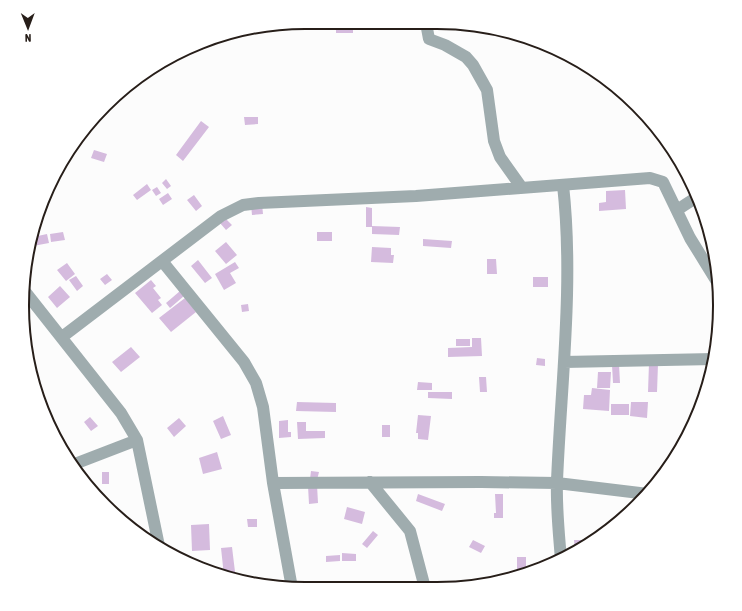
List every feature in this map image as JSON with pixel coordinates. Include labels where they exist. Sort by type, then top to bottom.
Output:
[{"type":"street","points":[[427,29],[429,40],[445,45],[466,57],[473,65],[487,90],[494,142],[500,156],[522,188]]},
{"type":"street","points":[[62,337],[221,216],[243,205],[275,202],[416,196],[650,178],[657,179],[663,182],[690,238],[711,272]]},
{"type":"street","points":[[561,552],[557,483],[564,362],[568,233],[563,185]]},
{"type":"street","points":[[677,210],[692,200]]},
{"type":"street","points":[[162,261],[244,362],[256,383],[263,407],[272,483],[288,581]]},
{"type":"street","points":[[30,296],[121,413],[138,440],[158,539]]},
{"type":"street","points":[[564,362],[708,359]]},
{"type":"street","points":[[78,463],[138,440]]},
{"type":"street","points":[[370,482],[410,531],[423,582]]},
{"type":"street","points":[[272,483],[557,483],[639,493]]},
{"type":"building","points":[[336,29],[353,29],[353,33],[336,33]]},
{"type":"building","points":[[244,117],[258,117],[258,124],[245,125]]},
{"type":"building","points":[[201,121],[209,127],[183,161],[176,155]]},
{"type":"building","points":[[94,150],[107,154],[104,162],[91,158]]},
{"type":"building","points":[[166,179],[171,186],[167,189],[162,183]]},
{"type":"building","points":[[147,184],[151,190],[137,200],[133,195]]},
{"type":"building","points":[[157,187],[161,193],[156,196],[152,190]]},
{"type":"building","points":[[625,190],[626,209],[599,211],[599,203],[606,202],[606,191]]},
{"type":"building","points":[[168,193],[172,199],[163,205],[159,199]]},
{"type":"building","points":[[194,195],[202,206],[196,211],[187,200]]},
{"type":"building","points":[[262,204],[263,214],[252,215],[251,205]]},
{"type":"building","points":[[366,207],[372,208],[372,227],[366,227]]},
{"type":"building","points":[[226,219],[232,225],[226,230],[220,223]]},
{"type":"building","points":[[372,226],[400,227],[399,235],[372,234]]},
{"type":"building","points":[[63,232],[65,240],[51,242],[50,234]]},
{"type":"building","points":[[317,232],[332,232],[332,241],[317,241]]},
{"type":"building","points":[[47,234],[49,243],[35,246],[38,236]]},
{"type":"building","points":[[423,239],[452,241],[451,248],[423,246]]},
{"type":"building","points":[[226,242],[237,255],[226,264],[215,251]]},
{"type":"building","points":[[372,247],[391,248],[391,255],[394,255],[393,263],[371,262]]},
{"type":"building","points":[[487,259],[496,259],[497,274],[487,274]]},
{"type":"building","points":[[198,260],[212,278],[205,283],[191,266]]},
{"type":"building","points":[[235,262],[239,268],[230,273],[236,283],[224,290],[215,274]]},
{"type":"building","points":[[67,263],[75,274],[66,281],[57,270]]},
{"type":"building","points":[[107,274],[112,280],[105,285],[100,279]]},
{"type":"building","points":[[76,276],[83,286],[77,291],[69,280]]},
{"type":"building","points":[[533,277],[548,277],[548,287],[533,287]]},
{"type":"building","points":[[151,280],[156,286],[153,288],[161,298],[158,300],[162,305],[152,313],[135,293]]},
{"type":"building","points":[[60,286],[70,297],[57,308],[48,297]]},
{"type":"building","points":[[180,291],[184,296],[170,308],[166,303]]},
{"type":"building","points":[[185,298],[196,312],[171,332],[159,318]]},
{"type":"building","points":[[248,304],[249,311],[242,312],[241,305]]},
{"type":"building","points":[[472,338],[481,338],[482,356],[448,357],[448,348],[472,347]]},
{"type":"building","points":[[456,339],[470,339],[470,346],[456,346]]},
{"type":"building","points":[[131,347],[140,357],[121,372],[112,362]]},
{"type":"building","points":[[537,358],[545,359],[545,366],[536,365]]},
{"type":"building","points":[[649,363],[658,364],[657,392],[648,392]]},
{"type":"building","points":[[619,364],[620,383],[613,383],[612,365]]},
{"type":"building","points":[[598,372],[611,372],[610,388],[597,388]]},
{"type":"building","points":[[479,377],[486,377],[487,392],[480,392]]},
{"type":"building","points":[[418,382],[432,383],[432,390],[417,390]]},
{"type":"building","points":[[592,388],[610,390],[609,411],[583,409],[584,395],[591,395]]},
{"type":"building","points":[[428,392],[452,392],[452,399],[428,398]]},
{"type":"building","points":[[297,402],[336,403],[336,412],[296,411]]},
{"type":"building","points":[[631,402],[648,402],[647,418],[630,416]]},
{"type":"building","points":[[611,404],[629,404],[629,415],[611,415]]},
{"type":"building","points":[[418,415],[431,416],[428,440],[418,439],[418,433],[416,433]]},
{"type":"building","points":[[223,416],[231,435],[221,439],[213,421]]},
{"type":"building","points":[[90,417],[98,426],[91,431],[84,422]]},
{"type":"building","points":[[179,418],[186,426],[174,437],[167,428]]},
{"type":"building","points":[[288,420],[288,432],[291,432],[291,437],[279,438],[279,421]]},
{"type":"building","points":[[297,422],[306,422],[306,431],[325,431],[325,438],[298,439]]},
{"type":"building","points":[[382,425],[390,425],[390,437],[382,437]]},
{"type":"building","points":[[217,452],[222,469],[203,474],[199,458]]},
{"type":"building","points":[[311,471],[319,472],[317,480],[310,479]]},
{"type":"building","points":[[102,472],[109,472],[109,484],[102,484]]},
{"type":"building","points":[[317,485],[318,503],[309,504],[308,486]]},
{"type":"building","points":[[418,494],[445,504],[442,511],[416,501]]},
{"type":"building","points":[[495,494],[503,494],[503,518],[494,518],[494,513],[496,513]]},
{"type":"building","points":[[347,507],[365,512],[362,524],[344,519]]},
{"type":"building","points":[[247,519],[257,519],[257,527],[248,527]]},
{"type":"building","points":[[209,524],[210,550],[192,551],[191,525]]},
{"type":"building","points":[[373,531],[378,535],[367,548],[362,544]]},
{"type":"building","points":[[473,540],[485,546],[481,553],[469,547]]},
{"type":"building","points":[[574,540],[582,540],[575,545]]},
{"type":"building","points":[[232,547],[235,573],[223,569],[221,548]]},
{"type":"building","points":[[342,553],[356,554],[356,561],[342,561]]},
{"type":"building","points":[[340,555],[340,561],[326,562],[326,556]]},
{"type":"building","points":[[517,557],[526,557],[526,567],[517,570]]}]
